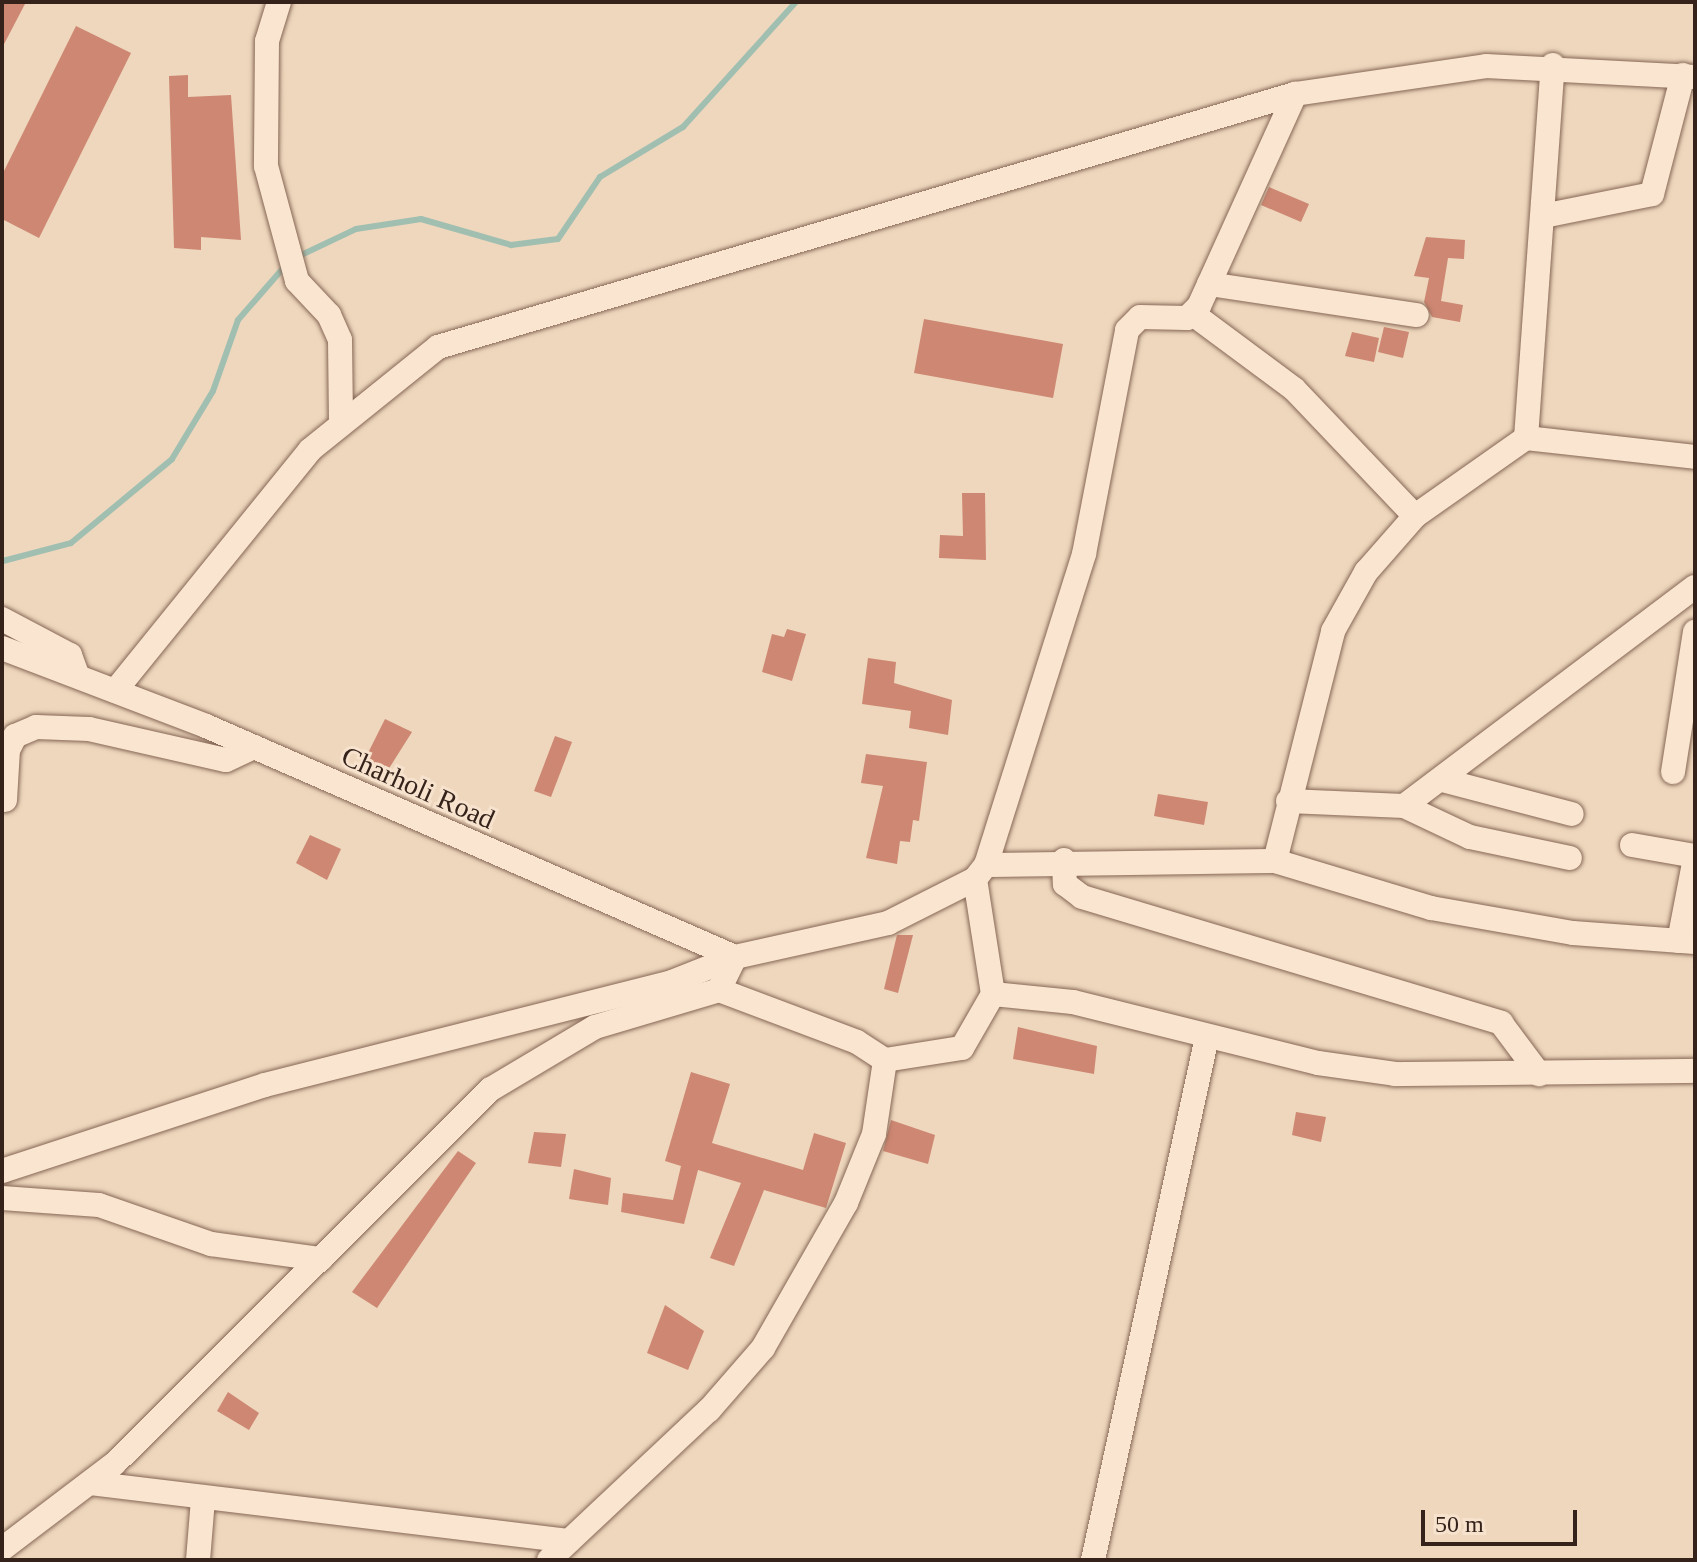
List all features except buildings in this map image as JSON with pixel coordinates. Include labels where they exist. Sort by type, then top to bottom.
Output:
[{"type":"street","points":[[279,2],[267,41],[266,166],[297,281],[340,340],[341,418]]},
{"type":"street","points":[[115,691],[341,418],[438,347],[519,317],[1295,94],[1387,76],[1553,65],[1689,76],[1652,194],[1543,216]]},
{"type":"street","points":[[1526,438],[1553,65]]},
{"type":"street","points":[[1193,314],[1295,94]]},
{"type":"street","points":[[1209,284],[1417,315]]},
{"type":"street","points":[[2,1549],[90,1483],[491,1089],[595,1027],[719,990],[857,1042],[885,1060],[962,1048],[993,994],[980,872],[1084,554],[1127,330],[1140,317],[1193,314],[1294,389],[1415,516]]},
{"type":"street","points":[[1275,861],[1333,631],[1366,572],[1415,516],[1526,438],[1695,457]]},
{"type":"street","points":[[1404,806],[1695,587]]},
{"type":"street","name":"Charholi Road","points":[[2,619],[70,655],[77,674]]},
{"type":"street","points":[[1673,772],[1695,632]]},
{"type":"street","name":"Charholi Road","points":[[2,648],[77,674],[254,747],[735,957]]},
{"type":"street","points":[[5,800],[8,750],[15,736],[36,727],[89,729],[226,760],[254,747]]},
{"type":"street","points":[[1442,780],[1572,814]]},
{"type":"street","points":[[1288,801],[1404,806],[1470,837],[1570,858]]},
{"type":"street","points":[[2,1171],[265,1085],[672,982],[735,957],[888,923],[980,872],[1064,860],[1275,861],[1431,908],[1573,933],[1687,942],[1695,857],[1632,845]]},
{"type":"street","points":[[1064,860],[1065,884],[1082,897],[1501,1023],[1539,1074]]},
{"type":"street","points":[[719,990],[735,957]]},
{"type":"street","points":[[993,994],[1073,1002],[1207,1037],[1382,1073],[1695,1071]]},
{"type":"street","points":[[1093,1560],[1207,1037]]},
{"type":"street","points":[[549,1560],[709,1410],[763,1348],[846,1203],[874,1134],[885,1060]]},
{"type":"street","points":[[2,1198],[99,1205],[211,1244],[321,1259]]},
{"type":"street","points":[[90,1483],[568,1541]]},
{"type":"street","points":[[198,1560],[203,1499]]},
{"type":"waterway","points":[[297,257],[356,229],[421,219],[511,245],[558,239],[600,177],[683,127],[796,2]]},
{"type":"waterway","points":[[3,561],[71,543],[172,459],[213,391],[238,320],[285,266]]}]
